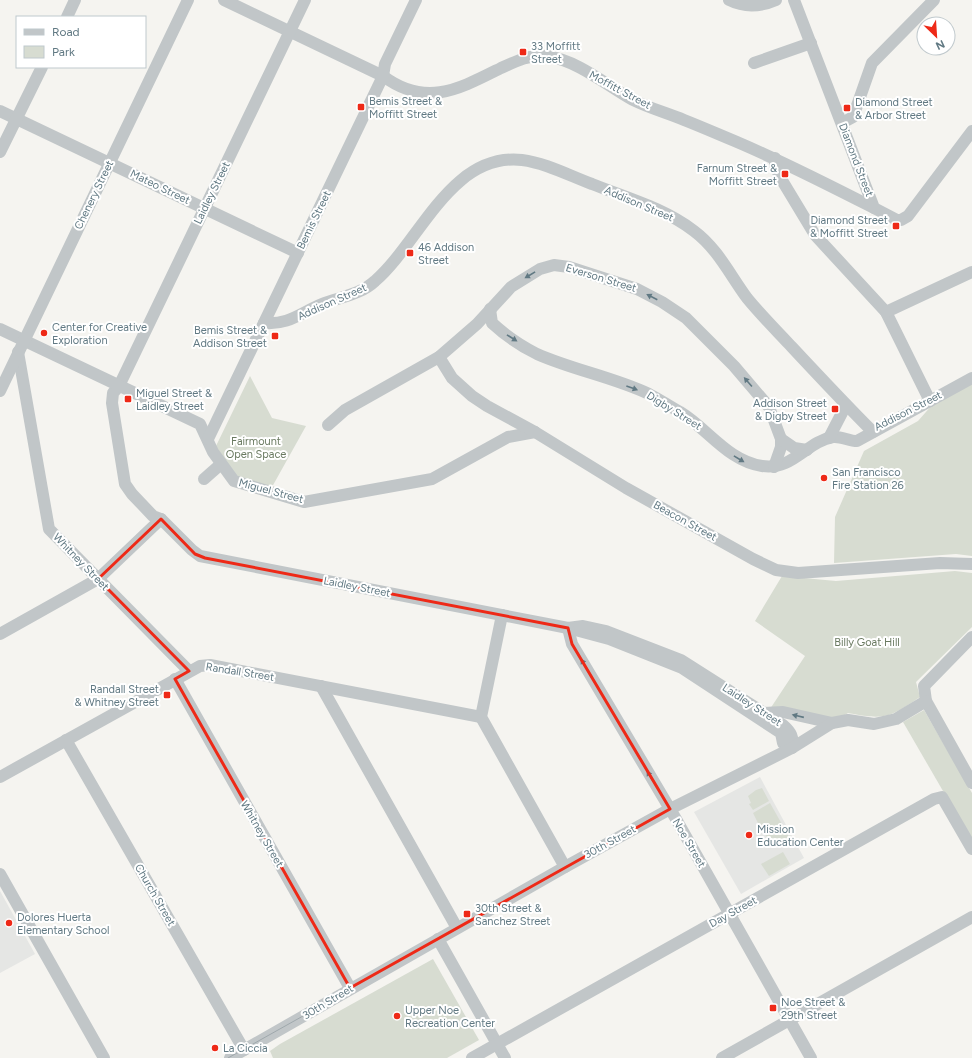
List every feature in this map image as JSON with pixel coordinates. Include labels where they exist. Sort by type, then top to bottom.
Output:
[{"type":"street","points":[[67,16],[75,0]]},
{"type":"street","name":"Chenery Street","points":[[0,391],[188,0]]},
{"type":"street","name":"Moffitt Street","points":[[224,0],[416,92],[436,94],[465,86],[522,59],[548,56],[595,75],[634,100],[776,158],[874,208]]},
{"type":"street","name":"Laidley Street","points":[[305,0],[119,386],[114,393],[112,403],[125,484],[132,494],[153,516],[161,519],[192,550],[205,558],[568,628],[609,639],[682,668],[781,732],[784,743],[792,748],[794,739],[790,731],[681,660],[606,631],[583,626],[568,628]]},
{"type":"street","name":"Bemis Street","points":[[208,439],[383,76],[385,64],[416,0]]},
{"type":"street","points":[[729,0],[740,5],[757,6],[776,0]]},
{"type":"street","name":"Diamond Street","points":[[794,0],[874,208],[897,220],[901,220],[908,216],[971,134]]},
{"type":"street","points":[[842,123],[853,117],[872,63],[934,0]]},
{"type":"street","points":[[754,63],[811,43]]},
{"type":"street","points":[[0,152],[41,68]]},
{"type":"street","name":"Mateo Street","points":[[0,111],[298,253]]},
{"type":"street","points":[[776,158],[775,165],[780,177],[815,235],[886,312],[930,401]]},
{"type":"street","name":"Addison Street","points":[[264,323],[276,324],[291,320],[321,305],[367,288],[383,274],[463,178],[482,166],[492,162],[502,160],[523,160],[545,166],[655,208],[696,232],[718,255],[755,307],[873,432],[972,378]]},
{"type":"street","name":"Everson Street","points":[[328,425],[345,410],[439,357],[477,324],[512,287],[525,277],[540,269],[554,265],[569,267],[637,289],[662,302],[686,318],[734,366],[769,407],[781,439]]},
{"type":"street","points":[[886,312],[972,272]]},
{"type":"street","points":[[477,324],[492,323],[490,309]]},
{"type":"street","name":"Digby Street","points":[[492,323],[502,332],[537,353],[648,394],[690,419],[736,458],[745,463],[774,467],[796,459],[806,450],[829,438]]},
{"type":"street","name":"Miguel Street","points":[[0,329],[200,424],[213,452],[234,481],[304,502],[432,479],[508,437],[535,432]]},
{"type":"street","name":"Whitney Street","points":[[18,352],[49,528],[188,671]]},
{"type":"street","name":"Beacon Street","points":[[439,357],[452,378],[472,396],[535,432],[626,488],[753,559],[776,570],[798,573],[940,563],[972,564]]},
{"type":"street","points":[[829,438],[846,405]]},
{"type":"street","points":[[829,438],[835,436],[856,441],[873,432]]},
{"type":"street","points":[[781,439],[794,448],[806,450]]},
{"type":"street","points":[[774,467],[781,447],[781,439]]},
{"type":"street","points":[[204,479],[221,464]]},
{"type":"street","points":[[0,634],[98,579],[161,519]]},
{"type":"street","points":[[502,616],[481,717],[566,867]]},
{"type":"street","name":"Noe Street","points":[[568,628],[572,644],[670,809],[811,1058]]},
{"type":"street","points":[[971,780],[926,701],[924,686],[972,637]]},
{"type":"street","name":"Randall Street","points":[[0,777],[188,671],[200,666],[210,665],[481,717]]},
{"type":"street","name":"Whitney Street","points":[[174,679],[350,988]]},
{"type":"street","points":[[321,686],[457,928]]},
{"type":"street","name":"30th Street","points":[[230,1058],[438,938],[670,809],[792,748],[832,723],[848,720],[874,724],[896,719],[926,701]]},
{"type":"street","points":[[764,713],[783,712],[832,723]]},
{"type":"street","name":"Church Street","points":[[66,740],[244,1050]]},
{"type":"street","name":"Day Street","points":[[472,1058],[934,799],[942,797],[972,849]]},
{"type":"street","points":[[0,874],[104,1058]]},
{"type":"street","points":[[722,1058],[972,917]]},
{"type":"street","points":[[438,938],[505,1058]]},
{"type":"highlighted area","points":[[161,519],[195,554],[205,558],[568,628],[572,644],[670,809],[350,988],[175,679],[189,671],[98,579]]},
{"type":"shaded area","name":"Mission Education Center","points":[[760,777],[804,858],[741,894],[694,812]]},
{"type":"shaded area","name":"Dolores Huerta Elementary School","points":[[0,891],[35,954],[0,973]]},
{"type":"green space","name":"Fairmount Open Space","points":[[250,376],[272,418],[306,426],[272,487],[236,478],[216,446]]},
{"type":"green space","points":[[972,383],[972,556],[956,554],[834,563],[835,517],[864,451],[918,421],[933,404]]},
{"type":"green space","name":"Billy Goat Hill","points":[[955,571],[972,573],[972,627],[916,682],[920,697],[901,709],[886,716],[879,717],[848,713],[832,723],[770,709],[805,656],[755,621],[782,576],[836,581]]},
{"type":"green space","points":[[924,710],[972,793],[972,841],[903,722]]},
{"type":"green space","points":[[762,788],[769,801],[753,810],[749,804],[751,803],[748,796],[756,790]]},
{"type":"green space","points":[[770,803],[788,835],[787,842],[780,847],[773,844],[768,839],[753,813]]},
{"type":"green space","points":[[783,852],[790,864],[769,876],[761,864]]},
{"type":"green space","name":"Upper Noe Recreation Center","points":[[433,959],[479,1040],[447,1058],[273,1058],[270,1051],[280,1044]]},
{"type":"tram line","points":[[228,1058],[303,1016]]},
{"type":"place","name":"33 Moffitt Street","points":[[523,52]]},
{"type":"place","name":"Bemis Street & Moffitt Street","points":[[361,107]]},
{"type":"place","name":"Diamond Street & Arbor Street","points":[[847,108]]},
{"type":"place","name":"Farnum Street & Moffitt Street","points":[[785,174]]},
{"type":"place","name":"Diamond Street & Moffitt Street","points":[[896,226]]},
{"type":"place","name":"46 Addison Street","points":[[410,253]]},
{"type":"place","name":"Center for Creative Exploration","points":[[44,333]]},
{"type":"place","name":"Bemis Street & Addison Street","points":[[275,336]]},
{"type":"place","name":"Miguel Street & Laidley Street","points":[[128,399]]},
{"type":"place","name":"Addison Street & Digby Street","points":[[835,409]]},
{"type":"place","name":"San Francisco Fire Station 26","points":[[824,478]]},
{"type":"place","name":"Randall Street & Whitney Street","points":[[167,695]]},
{"type":"place","name":"Mission Education Center","points":[[749,835]]},
{"type":"place","name":"30th Street & Sanchez Street","points":[[467,914]]},
{"type":"place","name":"Dolores Huerta Elementary School","points":[[9,923]]},
{"type":"place","name":"Noe Street & 29th Street","points":[[773,1008]]},
{"type":"place","name":"Upper Noe Recreation Center","points":[[397,1016]]},
{"type":"place","name":"La Ciccia","points":[[215,1048]]}]
